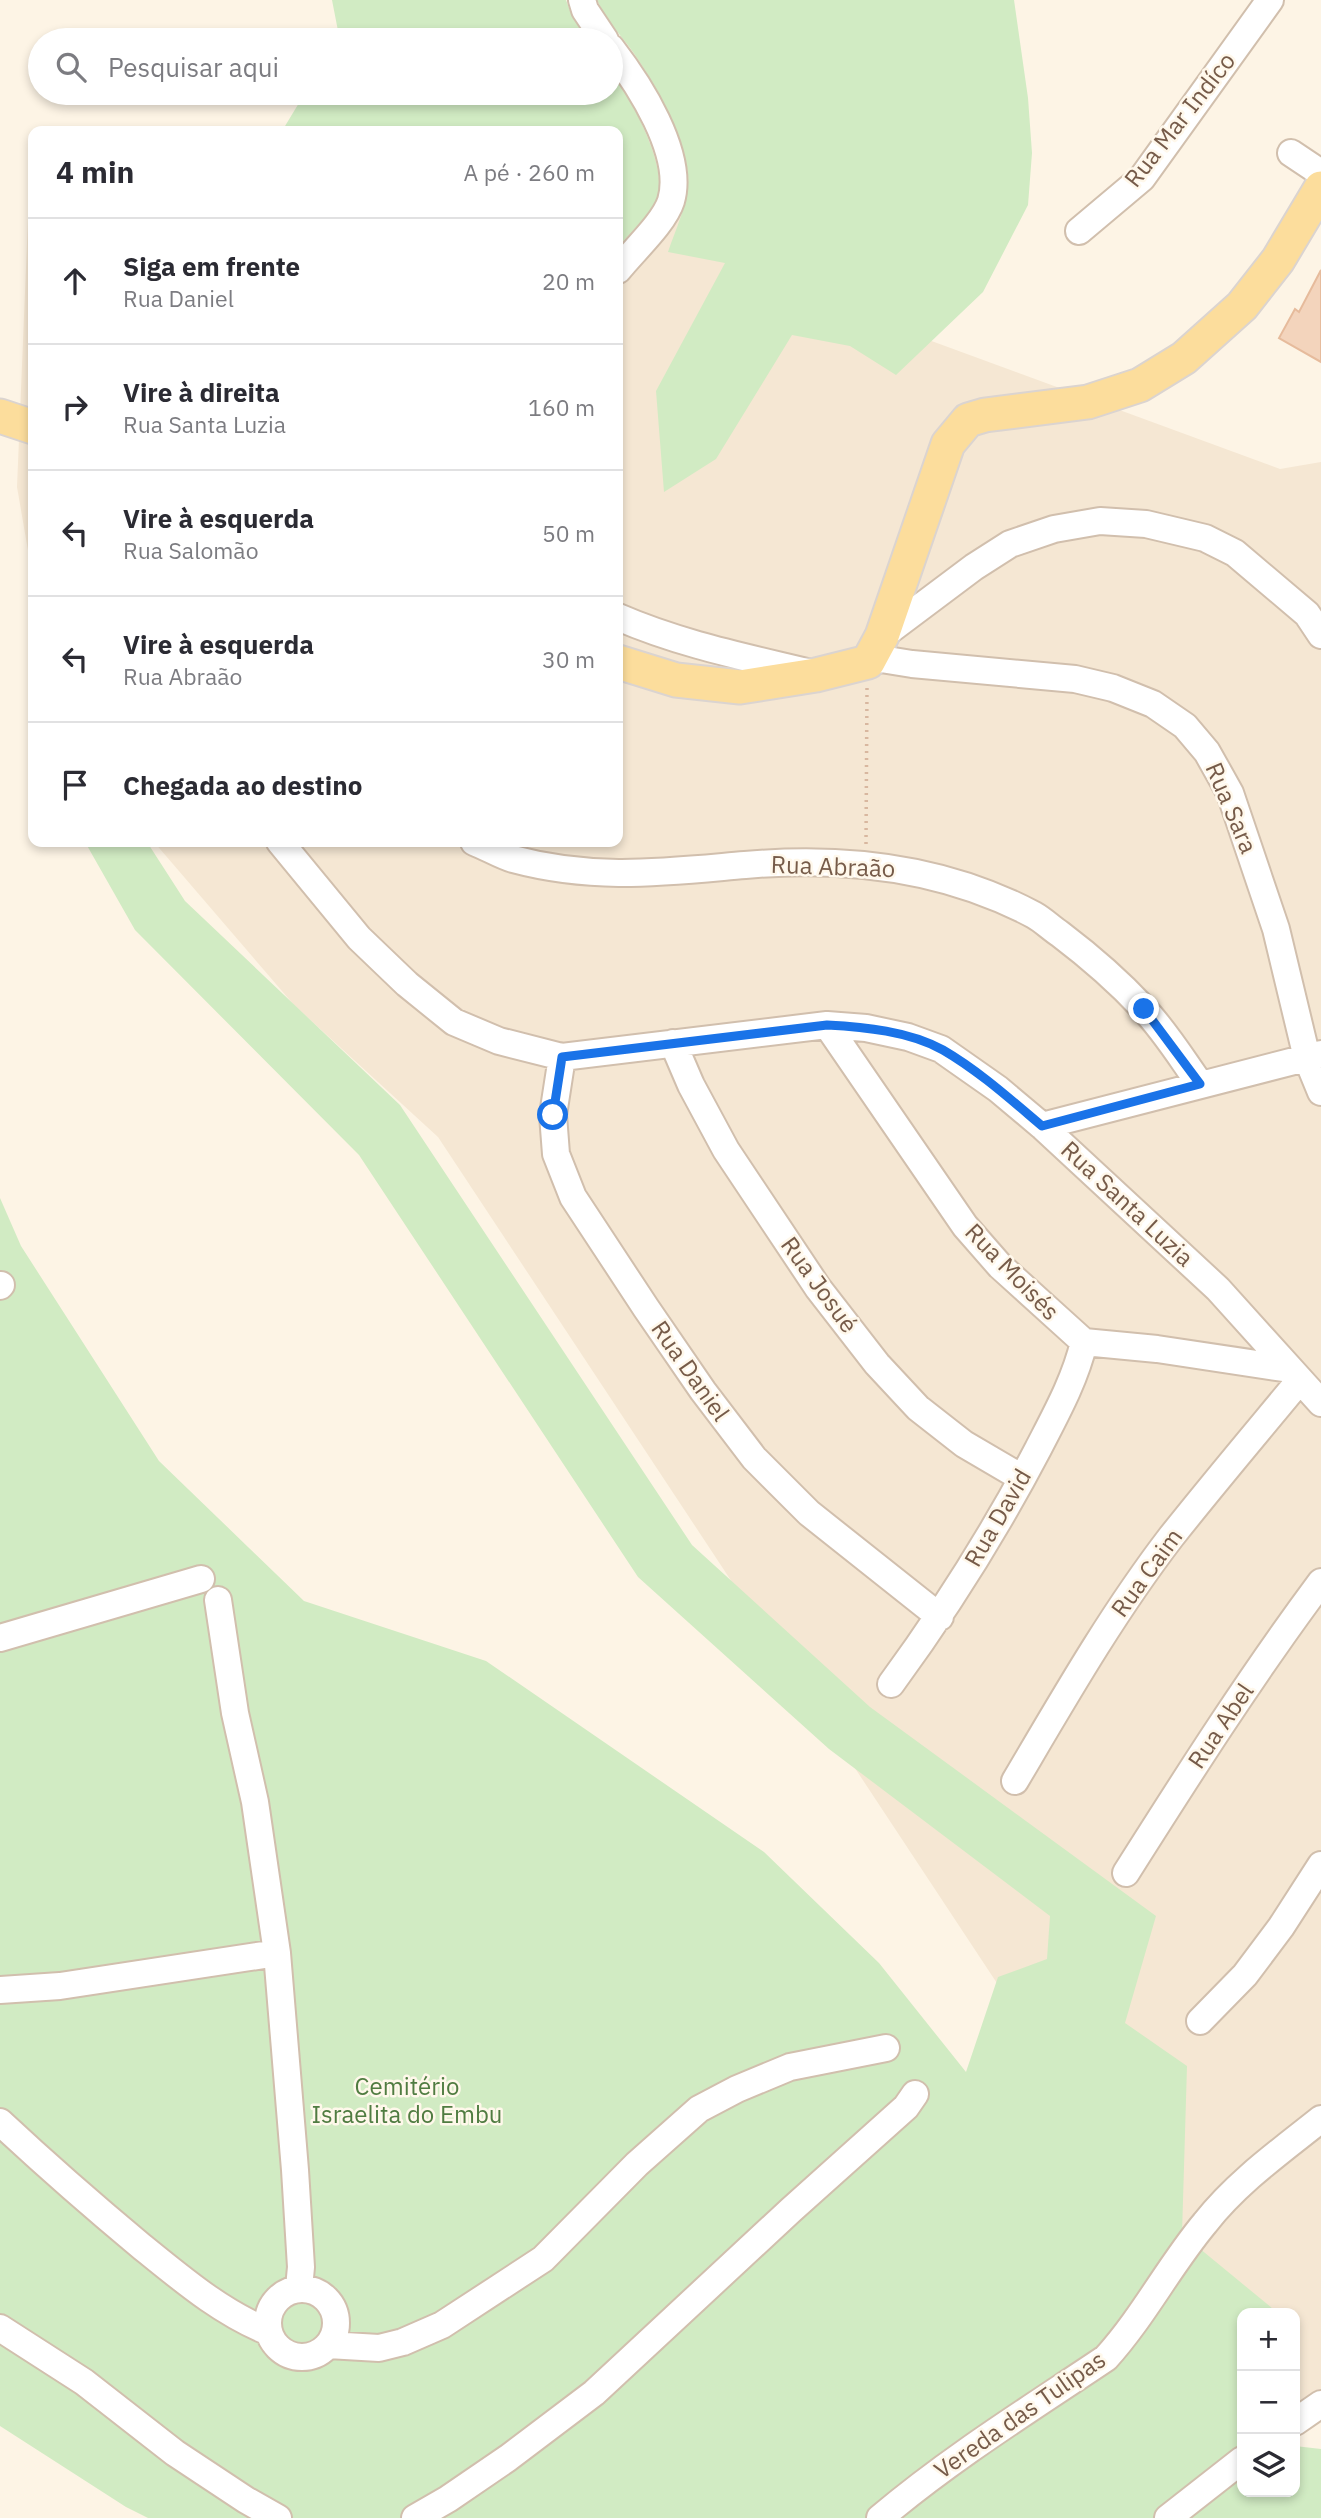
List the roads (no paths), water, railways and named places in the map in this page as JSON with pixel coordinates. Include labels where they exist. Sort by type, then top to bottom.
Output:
[{"type":"main road","points":[[623,664],[676,680],[740,687],[816,675],[875,649],[948,444],[958,430],[968,420],[985,415],[1088,402],[1140,385],[1184,358],[1242,306],[1278,260],[1320,188]]},
{"type":"main road","points":[[0,416],[28,425]]},
{"type":"street","points":[[582,0],[597,28]]},
{"type":"street","name":"Rua Mar Indíco","points":[[1079,231],[1142,178],[1270,0]]},
{"type":"street","points":[[623,64],[652,113],[674,176],[671,201],[660,219],[623,264]]},
{"type":"street","points":[[1291,153],[1320,188]]},
{"type":"street","points":[[875,649],[974,567],[1010,544],[1054,529],[1100,521],[1146,524],[1205,538],[1236,553],[1307,614],[1321,635]]},
{"type":"street","points":[[623,619],[654,633],[702,648],[816,675]]},
{"type":"street","name":"Rua Sara","points":[[875,649],[881,659],[1075,679],[1114,688],[1153,704],[1185,726],[1207,752],[1230,793],[1276,929],[1314,1056],[1321,1092]]},
{"type":"street","name":"Rua Santa Luzia","points":[[284,847],[359,938],[407,984],[454,1022],[499,1041],[562,1057],[827,1025],[866,1028],[908,1037],[941,1049],[998,1088],[1219,1289],[1321,1403]]},
{"type":"street","name":"Rua Abraão","points":[[486,847],[511,858],[589,873],[665,873],[798,863],[866,864],[913,870],[954,881],[1036,916],[1106,972],[1144,1009],[1200,1084]]},
{"type":"street","name":"Rua Moisés","points":[[827,1025],[965,1226],[1000,1266],[1084,1342]]},
{"type":"street","name":"Rua Josué","points":[[673,1043],[726,1150],[818,1288],[877,1364],[918,1408],[964,1444],[1023,1478]]},
{"type":"street","points":[[1042,1126],[1314,1056]]},
{"type":"street","name":"Rua Daniel","points":[[562,1057],[553,1115],[556,1154],[573,1197],[639,1297],[703,1391],[754,1458],[809,1513],[940,1618]]},
{"type":"street","points":[[1084,1342],[1157,1349],[1295,1374]]},
{"type":"street","name":"Rua David","points":[[891,1684],[940,1618],[1023,1478],[1078,1369],[1084,1342]]},
{"type":"street","name":"Rua Caim","points":[[1015,1782],[1080,1670],[1140,1581],[1295,1374]]},
{"type":"street","points":[[0,1638],[201,1579]]},
{"type":"street","name":"Rua Abel","points":[[1126,1874],[1203,1751],[1321,1582]]},
{"type":"street","points":[[218,1600],[235,1713],[255,1802],[277,1954],[295,2170],[301,2267],[299,2288]]},
{"type":"street","points":[[1200,2021],[1245,1975],[1281,1927],[1321,1865]]},
{"type":"street","points":[[0,1990],[60,1986],[277,1954]]},
{"type":"street","points":[[328,2345],[379,2348],[403,2342],[442,2325],[543,2259],[637,2164],[699,2109],[737,2089],[790,2067],[886,2048]]},
{"type":"street","points":[[415,2518],[508,2458],[594,2393],[906,2107],[915,2094]]},
{"type":"street","name":"Vereda das Tulipas","points":[[880,2518],[919,2485],[1106,2358],[1124,2339],[1206,2221],[1247,2179],[1321,2119]]},
{"type":"street","points":[[0,2122],[97,2209],[182,2279],[233,2316],[269,2332]]},
{"type":"street","points":[[299,2288],[311,2289],[321,2294],[334,2312],[333,2335],[328,2345],[310,2356],[289,2355],[274,2342],[267,2320],[278,2299],[287,2291],[299,2288]]},
{"type":"street","points":[[0,2328],[84,2382],[175,2453],[278,2518]]},
{"type":"street","points":[[1300,2419],[1321,2404]]},
{"type":"street","points":[[1168,2518],[1237,2464]]},
{"type":"park label","name":"Cemitério Israelita do Embu","points":[[407,2101]]}]
